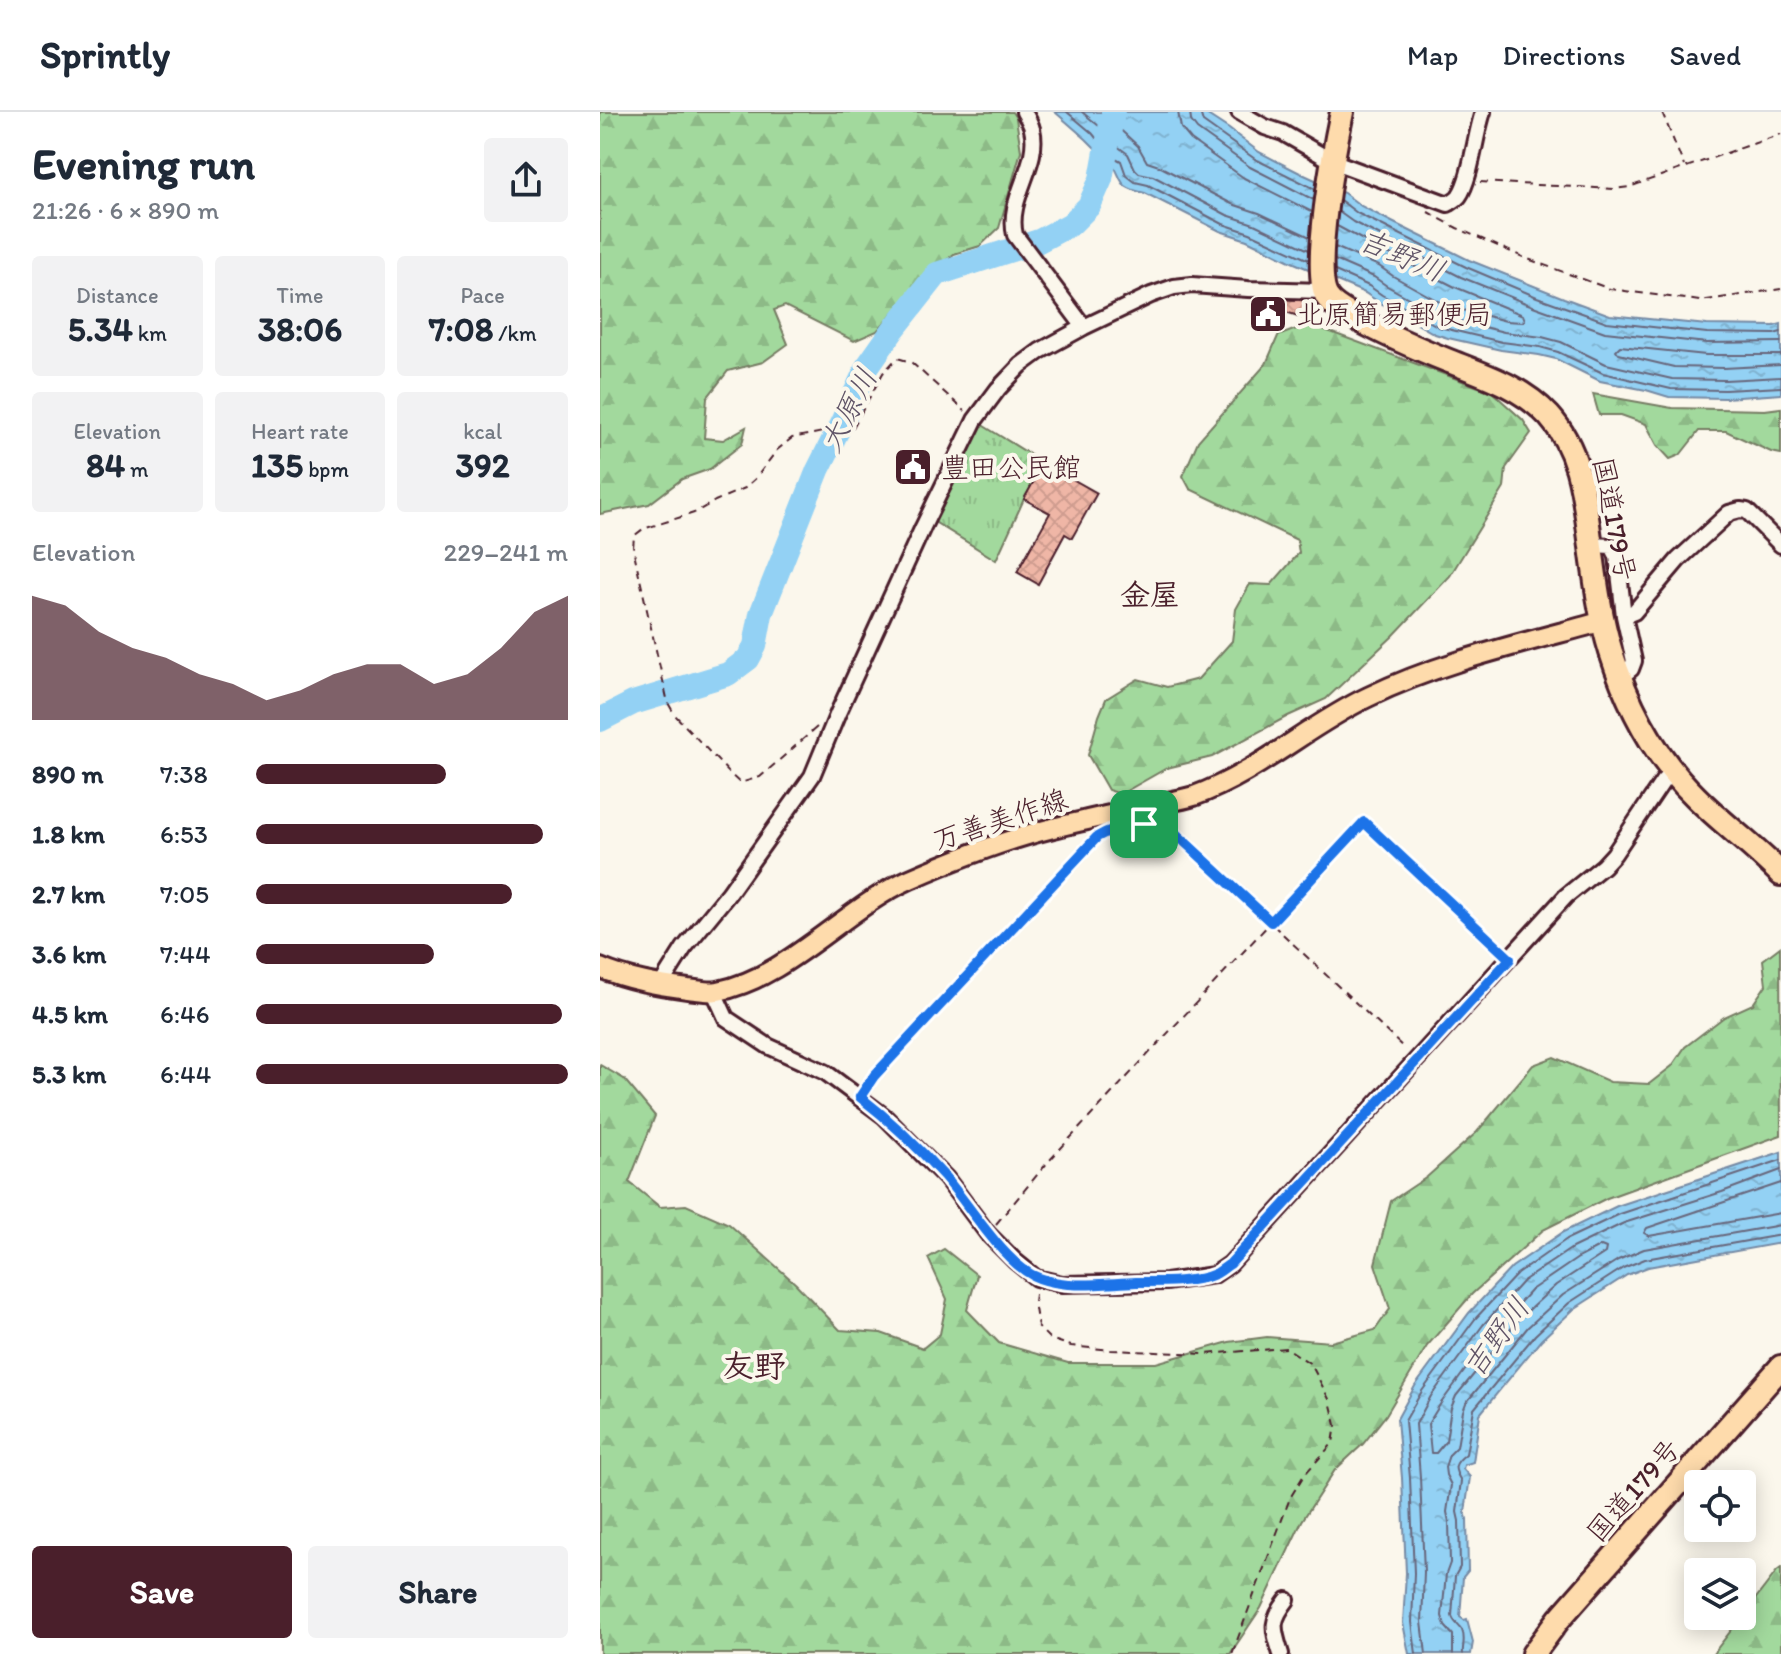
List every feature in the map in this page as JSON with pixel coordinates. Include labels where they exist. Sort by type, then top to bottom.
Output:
[{"type":"highway","points":[[1323,285],[1321,258],[1342,112]]},
{"type":"highway","name":"国道179号","points":[[1323,285],[1327,298],[1337,307],[1385,334],[1501,381],[1527,396],[1549,416],[1576,460],[1591,545],[1614,619],[1611,651],[1634,711],[1673,771],[1694,795],[1781,874]]},
{"type":"highway","name":"国道179号","points":[[1533,1654],[1559,1619],[1781,1367]]},
{"type":"main road","name":"万善美作線","points":[[600,968],[617,976],[660,986],[714,992],[741,985],[765,974],[865,904],[906,881],[1003,843],[1049,829],[1193,796],[1243,774],[1323,721],[1411,678],[1614,619]]},
{"type":"street","points":[[1024,112],[1032,129],[1034,146],[1014,209],[1015,235],[1084,327]]},
{"type":"street","points":[[1239,112],[1283,133],[1331,172],[1448,204],[1458,198],[1467,179],[1483,112]]},
{"type":"street","points":[[660,986],[684,948],[729,893],[812,776],[923,527],[975,420],[998,389],[1040,351],[1151,295],[1174,287],[1192,285],[1248,289],[1323,285]]},
{"type":"street","points":[[1614,619],[1634,612],[1678,560],[1729,513],[1747,511],[1781,545]]},
{"type":"street","points":[[714,992],[726,1018],[768,1046],[825,1072],[884,1116],[946,1178],[988,1234],[1036,1278],[1062,1284],[1166,1282],[1214,1275],[1230,1264],[1566,896],[1614,854],[1673,771]]},
{"type":"street","points":[[1281,1654],[1273,1631],[1274,1620],[1287,1600]]},
{"type":"path","points":[[1662,112],[1685,167]]},
{"type":"path","points":[[1467,179],[1614,189],[1629,187],[1781,134]]},
{"type":"path","points":[[1418,206],[1457,228],[1525,258],[1610,289],[1700,301],[1781,289]]},
{"type":"path","points":[[838,713],[831,715],[760,777],[740,783],[675,715],[668,703],[633,548],[634,536],[643,529],[694,513],[745,488],[777,450],[792,438],[851,431],[883,373],[897,358],[911,362],[975,420]]},
{"type":"path","points":[[988,1234],[1048,1162],[1364,822],[1510,959]]},
{"type":"path","points":[[1133,826],[1157,825],[1173,831],[1418,1060]]},
{"type":"path","points":[[860,1097],[894,1054],[1104,833]]},
{"type":"path","points":[[1036,1278],[1034,1302],[1038,1327],[1050,1339],[1071,1346],[1203,1354],[1287,1348],[1311,1364],[1330,1401],[1336,1425],[1333,1443],[1304,1475],[1290,1498],[1232,1654]]},
{"type":"green space","points":[[600,112],[1012,112],[1016,118],[1021,151],[999,228],[980,246],[954,254],[922,279],[877,331],[854,341],[785,306],[774,310],[788,344],[763,362],[728,371],[707,398],[704,438],[723,440],[746,427],[742,444],[710,469],[682,479],[649,504],[600,514]]},
{"type":"green space","points":[[1309,324],[1492,392],[1523,420],[1531,433],[1506,468],[1504,488],[1450,576],[1393,636],[1326,699],[1212,757],[1167,768],[1121,794],[1108,790],[1088,755],[1106,699],[1138,679],[1167,687],[1198,679],[1232,641],[1236,609],[1250,584],[1271,585],[1299,553],[1297,540],[1190,489],[1183,476],[1198,441],[1266,364],[1278,336]]},
{"type":"green space","points":[[1593,394],[1672,408],[1781,408],[1781,454],[1726,431],[1699,431],[1680,455],[1670,459],[1657,445],[1646,424],[1621,415],[1599,415]]},
{"type":"green space","points":[[979,423],[1044,463],[996,560],[933,521]]},
{"type":"green space","points":[[1780,947],[1781,1135],[1607,1198],[1543,1230],[1472,1294],[1427,1346],[1386,1415],[1363,1444],[1335,1470],[1302,1521],[1261,1608],[1230,1654],[600,1654],[600,1065],[624,1079],[655,1116],[629,1182],[660,1207],[686,1205],[729,1224],[796,1284],[840,1330],[881,1333],[923,1348],[940,1334],[947,1299],[928,1258],[944,1249],[977,1275],[967,1310],[999,1343],[1068,1363],[1156,1363],[1229,1342],[1267,1337],[1331,1342],[1375,1330],[1390,1309],[1375,1264],[1391,1201],[1427,1177],[1477,1132],[1533,1065],[1554,1057],[1610,1082],[1649,1084],[1672,1066],[1685,1047],[1724,1017],[1753,1004],[1766,985],[1763,960]]},
{"type":"green space","points":[[1781,1568],[1781,1654],[1713,1654],[1732,1630],[1756,1630],[1756,1598]]},
{"type":"water","name":"吉野川","points":[[1055,112],[1203,112],[1259,152],[1344,193],[1392,222],[1469,260],[1610,315],[1707,325],[1781,324],[1781,394],[1725,398],[1669,397],[1600,381],[1556,359],[1435,334],[1365,293],[1220,231],[1125,186],[1112,163],[1108,167],[1101,164],[1101,154]]},
{"type":"water","name":"吉野川","points":[[1781,1152],[1781,1243],[1648,1267],[1627,1275],[1574,1309],[1541,1340],[1480,1414],[1473,1462],[1464,1465],[1463,1469],[1470,1477],[1465,1512],[1468,1571],[1463,1577],[1460,1617],[1467,1619],[1473,1642],[1471,1654],[1409,1654],[1403,1623],[1406,1573],[1397,1419],[1415,1386],[1469,1313],[1512,1267],[1563,1232],[1617,1206]]},
{"type":"building","points":[[1259,299],[1302,300],[1309,303],[1304,318],[1280,310],[1278,322],[1255,320]]},
{"type":"building","points":[[1044,463],[1097,493],[1072,538],[1065,534],[1038,584],[1017,572],[1050,513],[1024,499]]},
{"type":"waterway","name":"大原川","points":[[600,720],[633,703],[728,674],[748,659],[755,646],[761,614],[818,470],[867,367],[937,274],[1039,241],[1071,224],[1089,206],[1101,179],[1113,112]]},
{"type":"place","name":"北原簡易郵便局","points":[[1268,314]]},
{"type":"place","name":"豊田公民館","points":[[913,467]]},
{"type":"district","name":"金屋","points":[[1150,594]]},
{"type":"district","name":"友野","points":[[754,1366]]},
{"type":"route","points":[[1364,822],[1510,959],[1230,1264],[1214,1275],[1166,1282],[1062,1284],[1036,1278],[1015,1261],[988,1234],[946,1178],[884,1116],[860,1097],[874,1076],[1097,837],[1111,829],[1144,824],[1173,831],[1271,922],[1364,822]]}]
